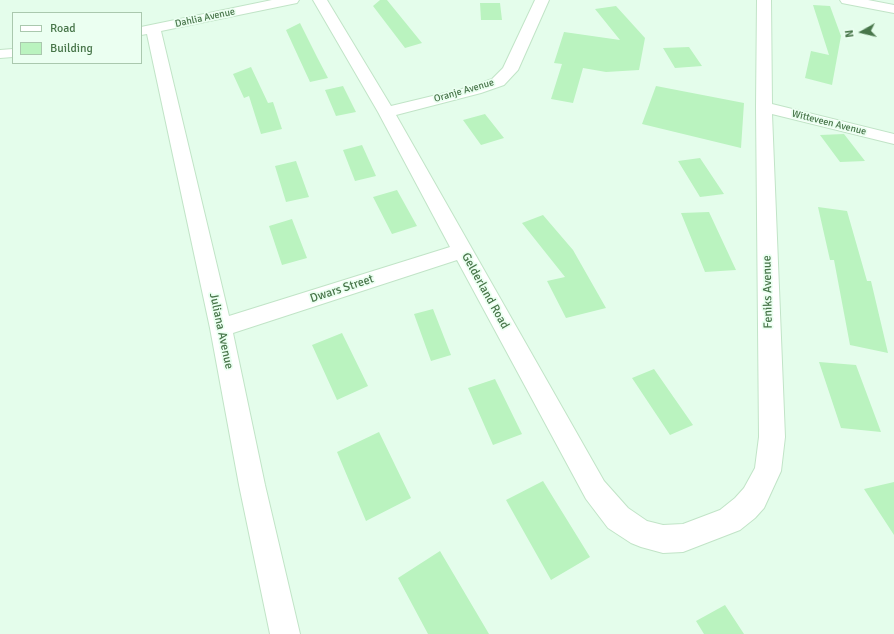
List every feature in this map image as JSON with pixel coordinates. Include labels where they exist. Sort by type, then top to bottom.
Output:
[{"type":"street","name":"Dahlia Avenue","points":[[147,30],[292,0]]},
{"type":"street","name":"Gelderland Road","points":[[320,0],[386,112],[595,490],[618,518],[641,533],[663,539],[683,538]]},
{"type":"street","name":"Oranje Avenue","points":[[386,112],[475,90],[498,82],[510,70],[542,0]]},
{"type":"street","name":"Feniks Avenue","points":[[683,538],[730,520],[745,508],[754,498],[768,472],[772,437],[764,107],[764,0]]},
{"type":"street","points":[[847,0],[894,9]]},
{"type":"street","name":"Juliana Avenue","points":[[147,30],[221,328],[252,485],[285,634]]},
{"type":"street","points":[[0,54],[12,53]]},
{"type":"street","name":"Witteveen Avenue","points":[[764,107],[894,138]]},
{"type":"street","name":"Dwars Street","points":[[221,328],[462,251]]},
{"type":"building","points":[[380,0],[387,0],[422,43],[405,48],[373,6]]},
{"type":"building","points":[[480,3],[500,3],[502,20],[481,20]]},
{"type":"building","points":[[813,5],[830,6],[841,36],[832,85],[805,78],[811,51],[829,55]]},
{"type":"building","points":[[616,6],[645,38],[639,70],[606,72],[583,68],[573,103],[551,99],[562,64],[554,63],[564,32],[620,40],[595,9]]},
{"type":"building","points":[[300,23],[328,78],[310,82],[286,30]]},
{"type":"building","points":[[689,47],[702,66],[675,68],[663,48]]},
{"type":"building","points":[[251,67],[268,103],[273,102],[282,129],[261,134],[249,96],[244,98],[233,74]]},
{"type":"building","points":[[343,86],[356,112],[336,116],[325,90]]},
{"type":"building","points":[[656,86],[744,103],[741,148],[642,124]]},
{"type":"building","points":[[485,114],[504,138],[481,145],[463,120]]},
{"type":"building","points":[[844,134],[865,161],[840,162],[820,135]]},
{"type":"building","points":[[362,145],[376,176],[355,181],[343,150]]},
{"type":"building","points":[[700,158],[724,194],[700,197],[678,161]]},
{"type":"building","points":[[296,161],[309,197],[286,202],[275,166]]},
{"type":"building","points":[[397,190],[417,226],[392,234],[373,197]]},
{"type":"building","points":[[818,207],[847,211],[867,281],[871,281],[888,353],[850,345],[834,260],[830,260]]},
{"type":"building","points":[[709,212],[736,270],[705,272],[681,213]]},
{"type":"building","points":[[543,215],[573,250],[606,308],[566,318],[547,281],[565,277],[522,223]]},
{"type":"building","points":[[292,219],[307,258],[282,265],[269,226]]},
{"type":"building","points":[[433,309],[451,355],[431,361],[414,314]]},
{"type":"building","points":[[342,333],[368,386],[337,400],[312,345]]},
{"type":"building","points":[[819,362],[856,365],[881,432],[841,428]]},
{"type":"building","points":[[654,369],[693,425],[670,435],[632,378]]},
{"type":"building","points":[[495,379],[522,434],[493,445],[468,388]]},
{"type":"building","points":[[379,432],[411,498],[366,521],[337,452]]},
{"type":"building","points":[[543,481],[590,557],[551,580],[506,500]]},
{"type":"building","points":[[894,482],[894,535],[864,489]]},
{"type":"building","points":[[440,551],[489,634],[428,634],[398,578]]},
{"type":"building","points":[[725,605],[744,634],[704,634],[696,621]]}]
